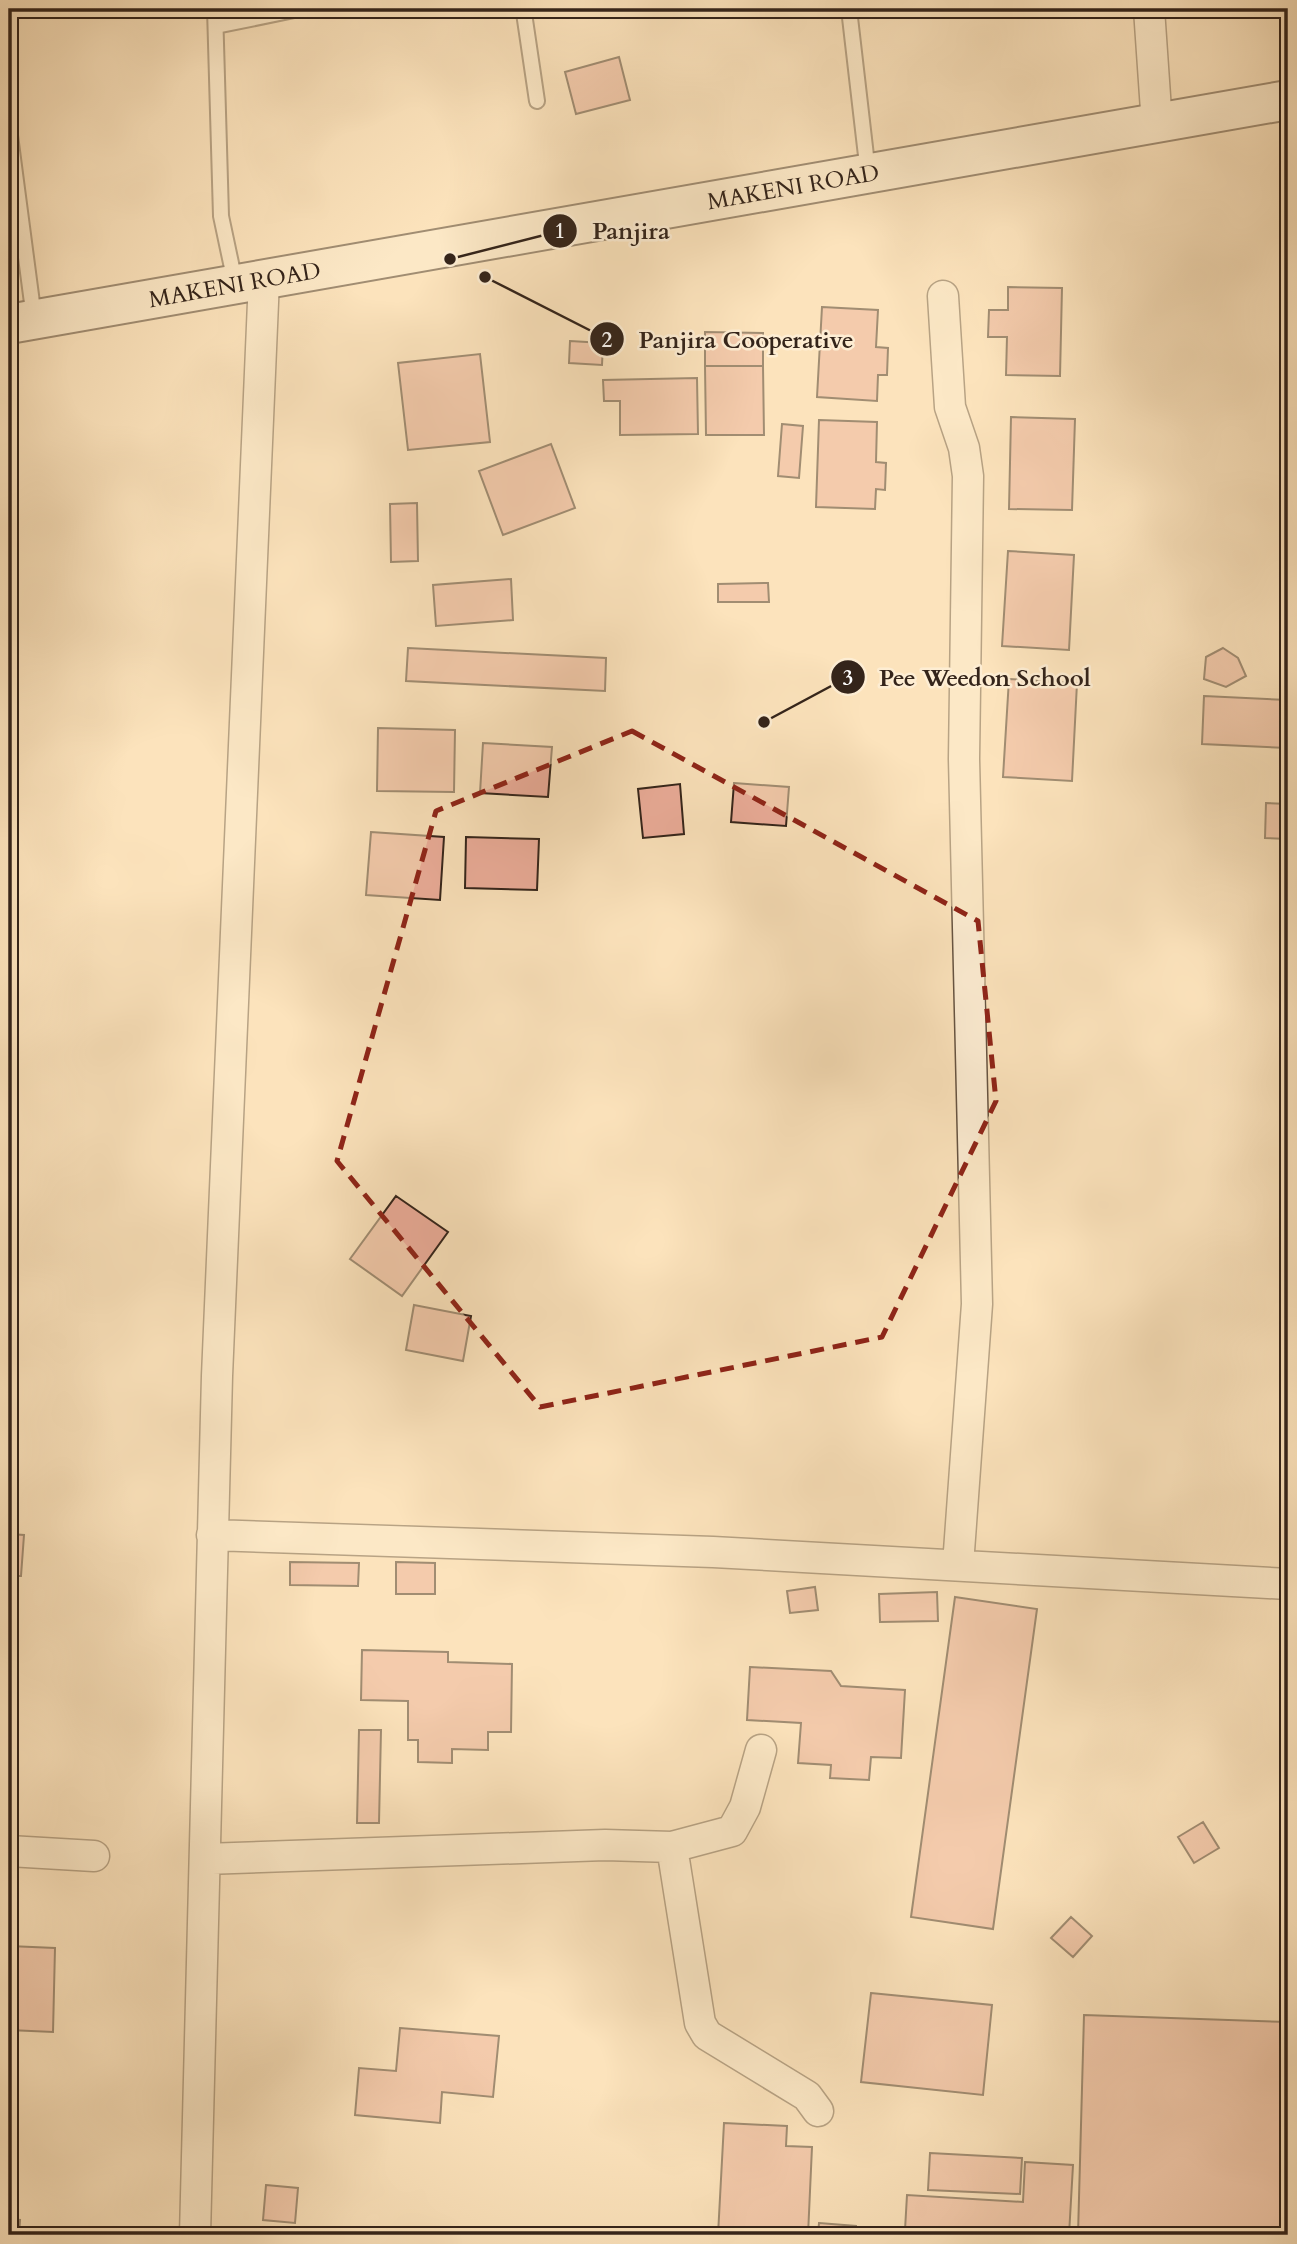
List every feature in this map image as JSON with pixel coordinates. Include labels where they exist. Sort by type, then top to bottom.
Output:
[{"type":"main road","name":"MAKENI ROAD","points":[[21,321],[1157,125],[1288,100]]},
{"type":"street","points":[[1149,9],[1157,125]]},
{"type":"street","points":[[195,2235],[212,1535],[250,281]]},
{"type":"street","points":[[943,296],[950,407],[964,447],[968,476],[964,759],[976,1304],[958,1566]]},
{"type":"street","points":[[212,1535],[713,1552],[1288,1584]]},
{"type":"street","points":[[205,1859],[605,1845],[671,1847],[732,1831],[745,1807],[761,1751]]},
{"type":"street","points":[[671,1847],[700,2023],[707,2035],[807,2096],[818,2111]]},
{"type":"street","points":[[9,1851],[94,1856]]},
{"type":"lane","points":[[215,9],[221,216],[250,281]]},
{"type":"lane","points":[[216,26],[299,9]]},
{"type":"lane","points":[[519,9],[524,13],[537,101]]},
{"type":"lane","points":[[849,9],[869,175]]},
{"type":"lane","points":[[9,128],[21,321]]},
{"type":"highlighted area","points":[[632,731],[978,921],[996,1101],[882,1337],[540,1407],[337,1161],[436,811]]},
{"type":"building","points":[[656,9],[720,9],[657,13]]},
{"type":"building","points":[[619,57],[630,100],[576,114],[565,72]]},
{"type":"building","points":[[1008,287],[1062,288],[1060,376],[1006,375],[1007,337],[988,337],[989,310],[1008,310]]},
{"type":"building","points":[[822,307],[878,310],[876,347],[888,348],[887,375],[878,375],[877,401],[817,397]]},
{"type":"building","points":[[705,332],[763,333],[763,366],[705,366]]},
{"type":"building","points":[[570,341],[603,343],[602,365],[569,363]]},
{"type":"building","points":[[480,354],[490,442],[408,450],[398,363]]},
{"type":"building","points":[[705,366],[763,366],[764,435],[706,435]]},
{"type":"building","points":[[697,378],[698,434],[620,435],[620,401],[604,401],[603,380]]},
{"type":"building","points":[[1011,417],[1075,419],[1072,510],[1009,509]]},
{"type":"building","points":[[819,420],[877,422],[876,462],[886,463],[885,490],[876,489],[875,509],[816,507]]},
{"type":"building","points":[[782,424],[803,426],[799,478],[778,476]]},
{"type":"building","points":[[551,444],[575,508],[503,535],[479,471]]},
{"type":"building","points":[[417,503],[418,561],[391,562],[390,504]]},
{"type":"building","points":[[1008,551],[1074,555],[1069,650],[1002,646]]},
{"type":"building","points":[[511,579],[513,620],[436,626],[433,585]]},
{"type":"building","points":[[768,583],[769,602],[718,602],[718,584]]},
{"type":"building","points":[[408,648],[606,658],[605,691],[406,681]]},
{"type":"building","points":[[1223,648],[1238,658],[1246,676],[1226,687],[1204,679],[1206,657]]},
{"type":"building","points":[[1009,679],[1077,683],[1072,781],[1003,777]]},
{"type":"building","points":[[1204,696],[1288,700],[1287,748],[1202,744]]},
{"type":"building","points":[[378,728],[455,730],[454,792],[377,791]]},
{"type":"building","points":[[483,743],[552,747],[548,797],[480,793]]},
{"type":"building","points":[[734,783],[789,787],[786,826],[731,822]]},
{"type":"building","points":[[680,784],[684,834],[643,838],[638,789]]},
{"type":"building","points":[[1266,803],[1288,804],[1288,839],[1265,838]]},
{"type":"building","points":[[371,832],[444,837],[440,900],[366,895]]},
{"type":"building","points":[[466,837],[539,839],[537,890],[465,888]]},
{"type":"building","points":[[396,1196],[448,1232],[402,1296],[350,1259]]},
{"type":"building","points":[[414,1305],[471,1316],[463,1361],[406,1350]]},
{"type":"building","points":[[9,1534],[24,1535],[21,1576],[9,1576]]},
{"type":"building","points":[[290,1562],[359,1563],[358,1586],[290,1585]]},
{"type":"building","points":[[396,1562],[435,1563],[435,1594],[396,1594]]},
{"type":"building","points":[[815,1587],[818,1610],[790,1613],[787,1591]]},
{"type":"building","points":[[937,1592],[938,1621],[880,1622],[879,1594]]},
{"type":"building","points":[[955,1597],[1037,1609],[993,1929],[911,1917]]},
{"type":"building","points":[[362,1650],[448,1652],[448,1662],[512,1664],[511,1732],[488,1732],[488,1750],[452,1749],[452,1763],[418,1762],[418,1740],[408,1740],[408,1701],[361,1700]]},
{"type":"building","points":[[750,1667],[831,1671],[841,1686],[905,1690],[901,1758],[871,1757],[869,1780],[830,1778],[831,1765],[798,1763],[801,1723],[747,1720]]},
{"type":"building","points":[[359,1730],[381,1730],[379,1823],[357,1823]]},
{"type":"building","points":[[1203,1822],[1219,1848],[1194,1863],[1178,1837]]},
{"type":"building","points":[[1071,1917],[1092,1936],[1073,1957],[1051,1938]]},
{"type":"building","points":[[9,1946],[55,1948],[53,2032],[9,2030]]},
{"type":"building","points":[[871,1993],[992,2005],[983,2095],[861,2082]]},
{"type":"building","points":[[1084,2015],[1288,2022],[1288,2235],[1078,2235]]},
{"type":"building","points":[[400,2028],[499,2036],[493,2097],[442,2092],[440,2123],[355,2115],[359,2068],[396,2071]]},
{"type":"building","points":[[724,2123],[787,2126],[786,2146],[812,2147],[808,2235],[718,2235]]},
{"type":"building","points":[[930,2153],[1022,2158],[1020,2194],[928,2190]]},
{"type":"building","points":[[1025,2162],[1073,2165],[1069,2235],[905,2230],[907,2195],[1023,2202]]},
{"type":"building","points":[[266,2185],[298,2188],[295,2223],[263,2220]]},
{"type":"building","points":[[9,2219],[20,2220],[19,2235],[9,2235]]},
{"type":"building","points":[[819,2223],[856,2226],[856,2235],[818,2235]]},
{"type":"place","name":"Panjira","points":[[450,259]]},
{"type":"place","name":"Panjira Cooperative","points":[[485,277]]},
{"type":"place","name":"Pee Weedon School","points":[[764,722]]}]
